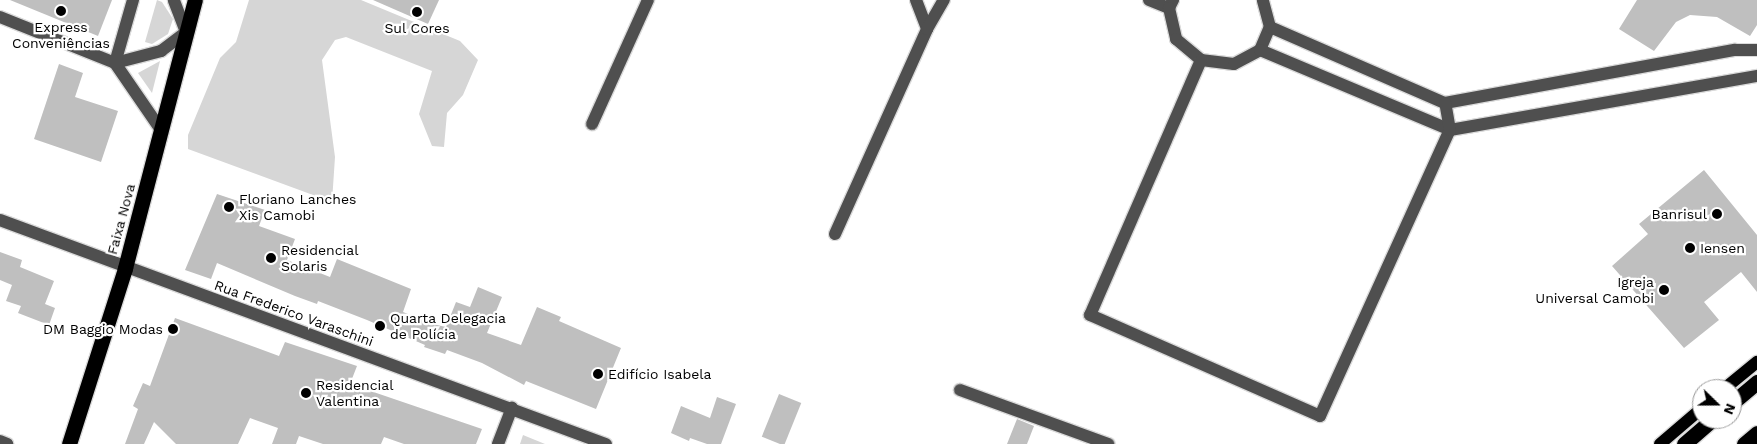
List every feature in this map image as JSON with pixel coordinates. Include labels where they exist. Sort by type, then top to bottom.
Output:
[{"type":"highway","name":"Faixa Nova","points":[[69,444],[125,268],[195,0]]},
{"type":"highway","points":[[1742,395],[1757,382]]},
{"type":"highway","points":[[1684,444],[1702,429]]},
{"type":"highway","points":[[1744,444],[1757,433]]},
{"type":"main road","points":[[1736,379],[1757,362]]},
{"type":"main road","points":[[1660,444],[1692,417]]},
{"type":"street","points":[[114,62],[134,0]]},
{"type":"street","points":[[114,62],[161,51],[186,32],[174,0]]},
{"type":"street","points":[[592,124],[648,0]]},
{"type":"street","points":[[916,0],[927,29]]},
{"type":"street","points":[[835,234],[927,29],[944,0]]},
{"type":"street","points":[[1149,0],[1171,4],[1176,39],[1201,60],[1234,64],[1260,50],[1270,27],[1262,0]]},
{"type":"street","points":[[0,17],[114,62],[161,130]]},
{"type":"street","points":[[1270,27],[1445,103],[1734,50],[1757,50]]},
{"type":"street","points":[[1260,50],[1450,130],[1757,76]]},
{"type":"street","points":[[1201,60],[1090,315],[1320,416],[1450,130],[1445,103]]},
{"type":"street","name":"Rua Frederico Varaschini","points":[[0,220],[125,268],[512,408],[606,444]]},
{"type":"street","points":[[960,390],[1108,444]]},
{"type":"street","points":[[498,444],[512,408]]},
{"type":"street","points":[[0,441],[7,444]]},
{"type":"shaded area","points":[[157,0],[162,2],[173,19],[168,34],[152,44],[145,42]]},
{"type":"shaded area","points":[[249,0],[361,0],[460,41],[478,60],[463,95],[447,113],[444,147],[432,146],[419,114],[432,71],[346,37],[335,40],[322,60],[335,157],[332,202],[188,149],[188,135],[220,58],[236,42]]},
{"type":"shaded area","points":[[160,61],[152,93],[138,73]]},
{"type":"shaded area","points":[[523,435],[545,444],[520,444]]},
{"type":"building","points":[[10,0],[112,0],[98,36]]},
{"type":"building","name":"Sul Cores","points":[[373,0],[439,0],[428,24]]},
{"type":"building","points":[[1637,0],[1757,0],[1757,25],[1750,36],[1717,17],[1690,15],[1676,22],[1654,51],[1619,29]]},
{"type":"building","points":[[59,64],[83,73],[75,97],[118,111],[101,162],[34,139]]},
{"type":"building","points":[[1704,170],[1757,235],[1757,292],[1741,272],[1704,302],[1719,320],[1684,348],[1612,266],[1648,234],[1639,224]]},
{"type":"building","points":[[217,194],[265,210],[259,226],[295,239],[287,260],[330,277],[337,259],[411,289],[403,312],[433,324],[446,327],[456,302],[470,307],[478,287],[502,297],[487,333],[521,345],[537,307],[561,317],[559,321],[621,348],[596,409],[526,381],[524,385],[482,363],[447,350],[445,354],[424,347],[425,345],[367,320],[318,301],[317,304],[295,296],[217,263],[211,279],[185,270]]},
{"type":"building","points":[[0,252],[22,260],[20,267],[54,281],[45,304],[55,308],[49,325],[18,313],[21,306],[6,301],[12,285],[0,280]]},
{"type":"building","points":[[175,318],[279,356],[285,342],[357,366],[350,384],[482,429],[476,444],[404,444],[384,437],[381,444],[323,444],[299,436],[296,444],[272,444],[278,428],[250,418],[238,444],[176,444],[154,422],[144,444],[125,444],[138,409],[133,406],[143,383],[150,386]]},
{"type":"building","points":[[779,394],[801,403],[785,444],[762,437]]},
{"type":"building","points":[[717,397],[736,404],[721,444],[707,444],[690,438],[689,441],[671,433],[681,406],[710,418]]},
{"type":"building","points":[[1017,419],[1034,426],[1027,444],[1007,444]]},
{"type":"place","name":"Express Conveniências","points":[[61,11]]},
{"type":"place","name":"Sul Cores","points":[[417,12]]},
{"type":"place","name":"Floriano Lanches Xis Camobi","points":[[229,207]]},
{"type":"place","name":"Banrisul","points":[[1717,214]]},
{"type":"place","name":"Iensen","points":[[1690,248]]},
{"type":"place","name":"Residencial Solaris","points":[[271,258]]},
{"type":"place","name":"Igreja Universal Camobi","points":[[1664,290]]},
{"type":"place","name":"Quarta Delegacia de Polícia","points":[[380,326]]},
{"type":"place","name":"DM Baggio Modas","points":[[173,329]]},
{"type":"place","name":"Edifício Isabela","points":[[598,374]]},
{"type":"place","name":"Residencial Valentina","points":[[306,393]]}]
